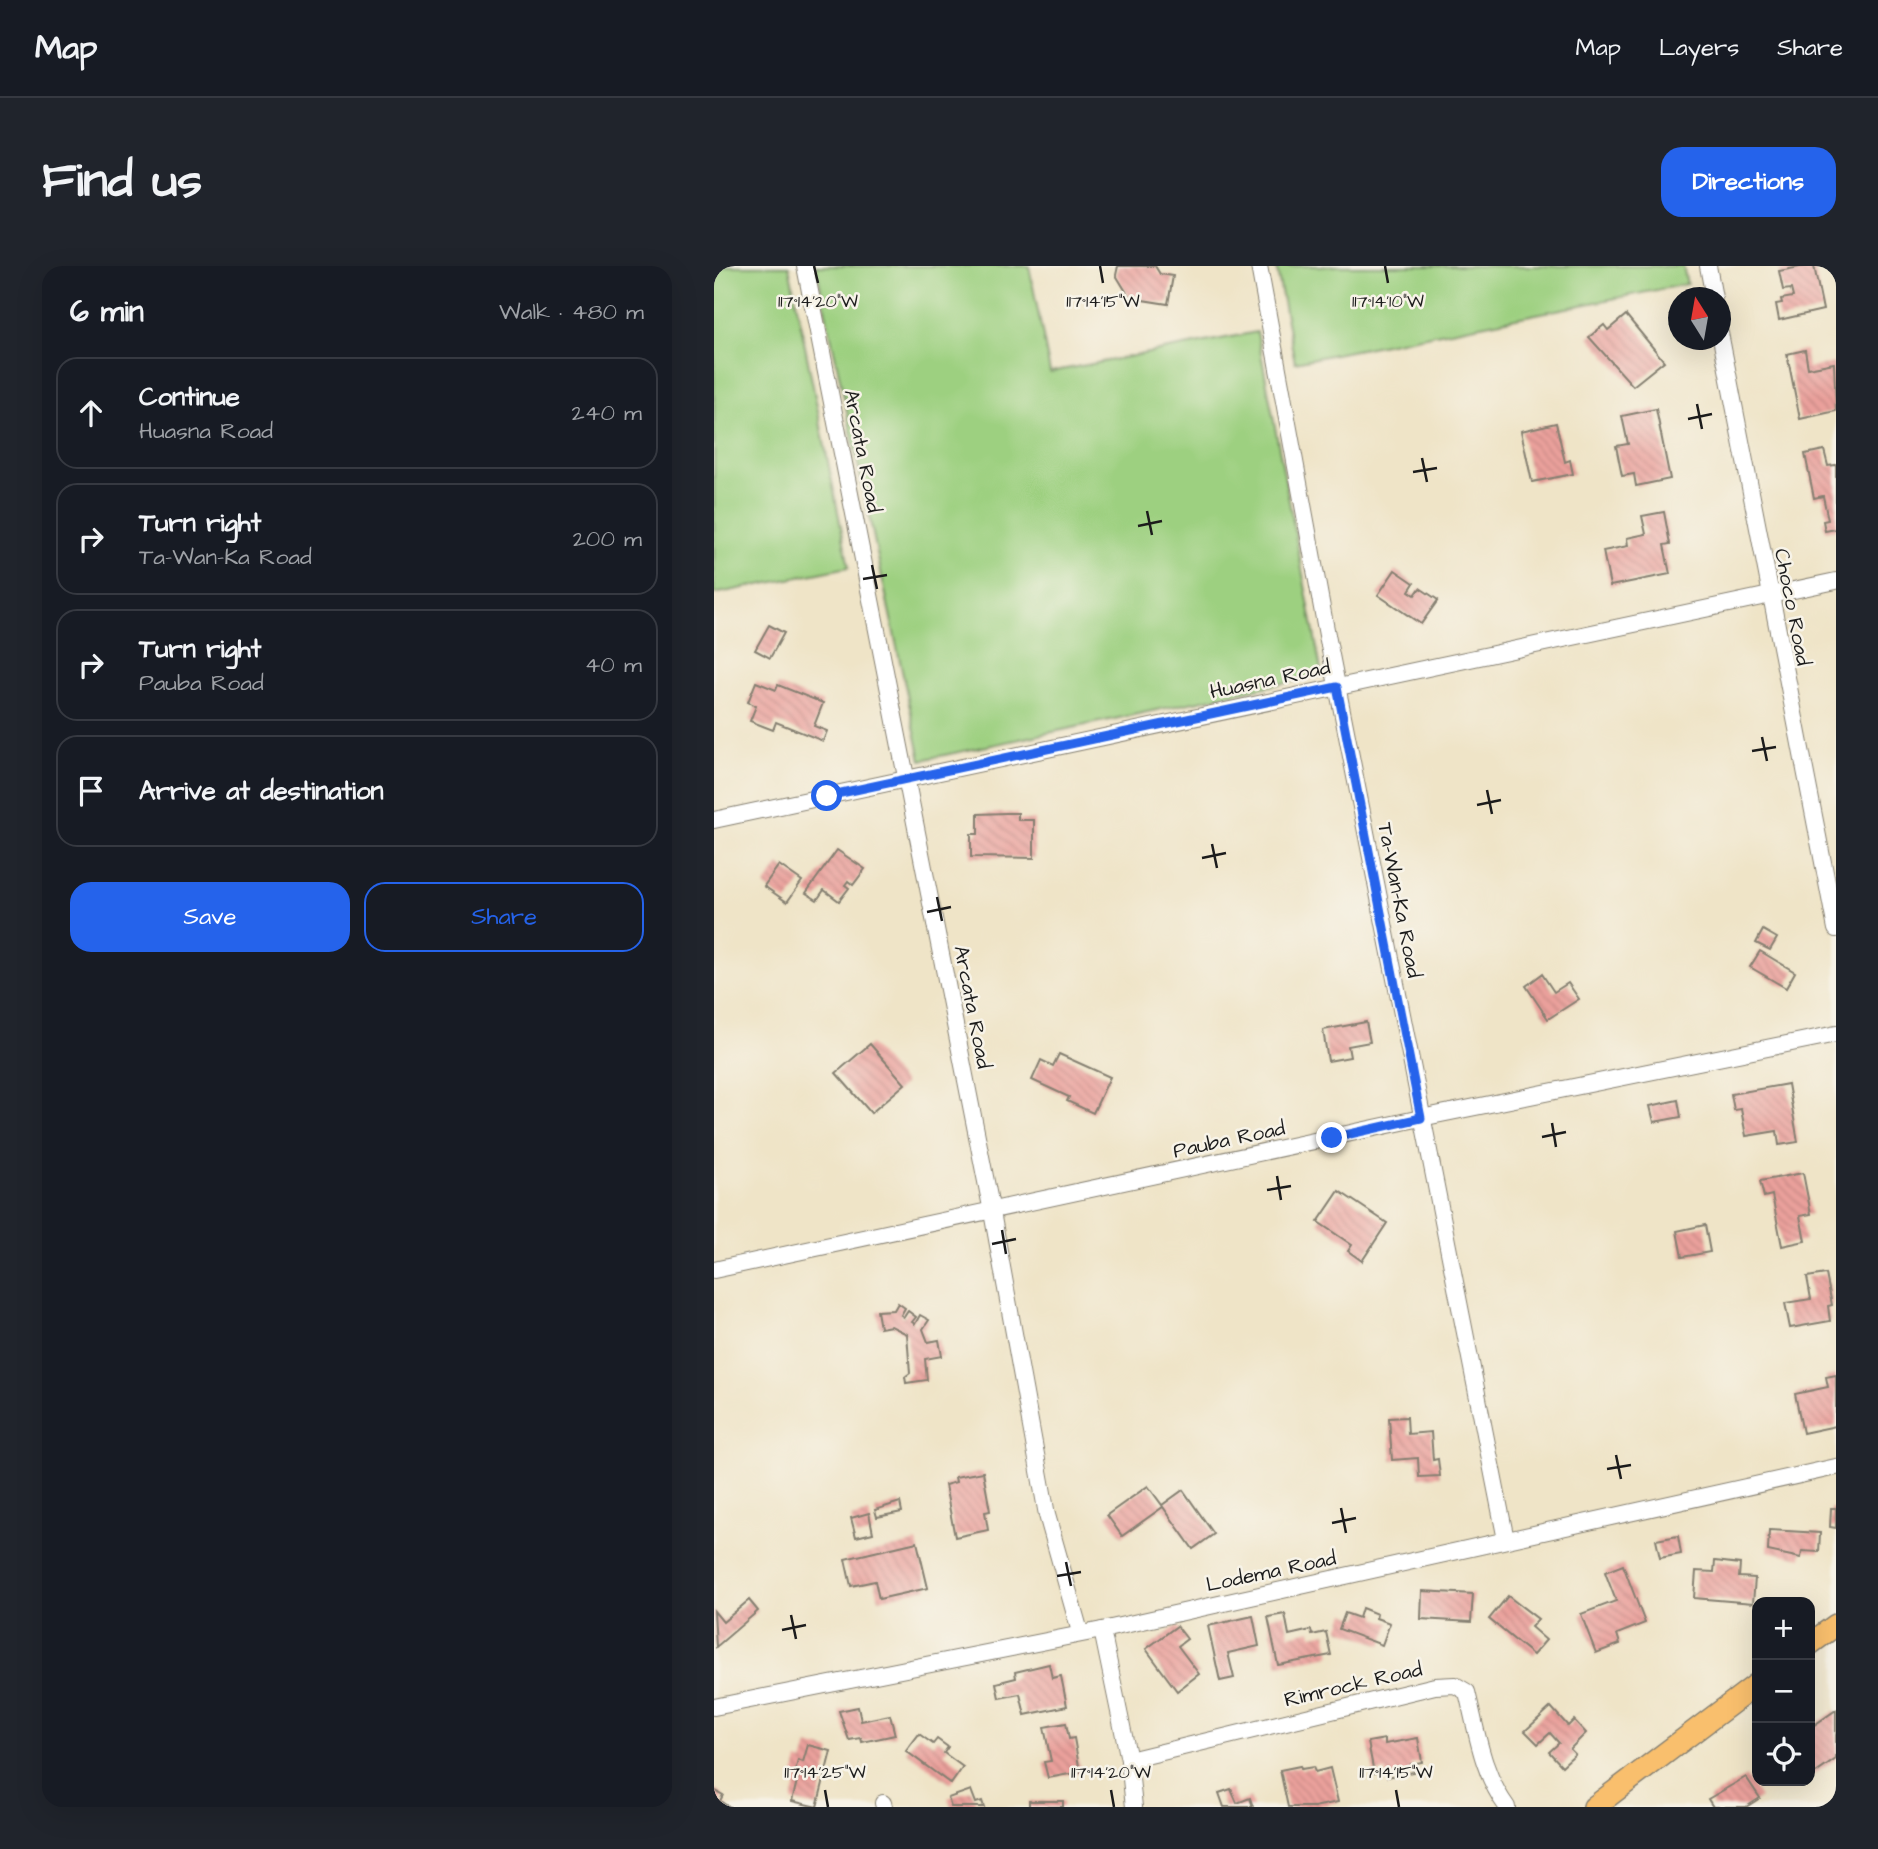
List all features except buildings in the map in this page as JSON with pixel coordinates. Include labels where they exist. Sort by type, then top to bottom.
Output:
[{"type":"main road","points":[[1815,1640],[1836,1625]]},
{"type":"main road","points":[[1594,1807],[1752,1688]]},
{"type":"street","name":"Arcata Road","points":[[805,266],[992,1212],[1047,1516],[1080,1632]]},
{"type":"street","name":"Ta-Wan-Ka Road","points":[[1259,266],[1337,687],[1506,1540]]},
{"type":"street","points":[[1708,266],[1712,287]]},
{"type":"street","name":"Choco Road","points":[[1723,350],[1836,929]]},
{"type":"street","name":"Huasna Road","points":[[714,820],[1836,581]]},
{"type":"street","name":"Pauba Road","points":[[714,1270],[1421,1118],[1836,1034]]},
{"type":"street","name":"Lodema Road","points":[[714,1707],[1080,1632],[1102,1630],[1836,1467]]},
{"type":"street","points":[[1102,1630],[1129,1760],[1134,1807]]},
{"type":"street","name":"Rimrock Road","points":[[1129,1760],[1435,1686],[1454,1685],[1467,1692],[1481,1755],[1494,1789],[1507,1807]]},
{"type":"green space","points":[[789,266],[849,567],[714,594],[714,268]]},
{"type":"green space","points":[[816,266],[1029,266],[1050,372],[1257,332],[1322,675],[921,760]]},
{"type":"green space","points":[[1276,266],[1683,266],[1687,284],[1295,362]]},
{"type":"route","points":[[827,796],[1337,687],[1421,1118],[1332,1138]]}]
